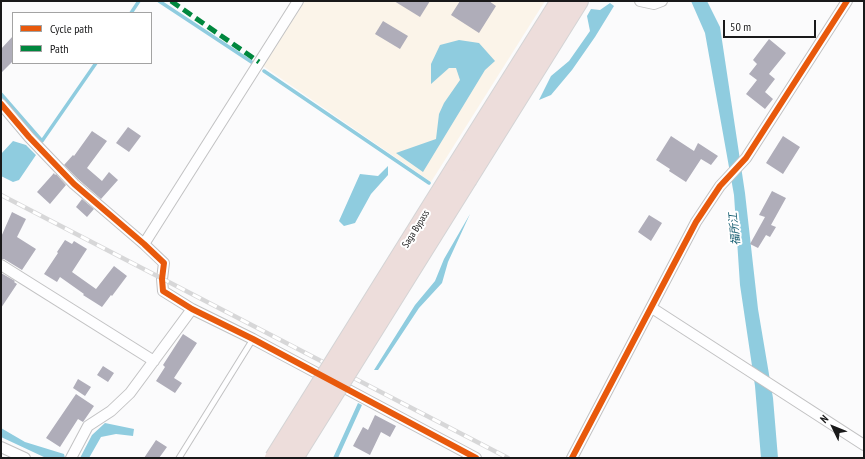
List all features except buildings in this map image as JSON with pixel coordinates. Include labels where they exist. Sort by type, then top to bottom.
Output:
[{"type":"highway","name":"Saga Bypass","points":[[294,458],[560,1]]},
{"type":"highway","name":"Saga Bypass","points":[[274,458],[461,173],[579,1]]},
{"type":"street","points":[[144,244],[298,1]]},
{"type":"street","points":[[640,1],[654,4],[662,1]]},
{"type":"street","points":[[572,458],[696,222],[720,186],[746,158],[847,1]]},
{"type":"street","points":[[1,104],[29,138],[74,184],[164,263],[162,279],[163,291],[192,308],[476,458]]},
{"type":"street","points":[[1,265],[154,361]]},
{"type":"street","points":[[71,458],[88,426],[112,411],[130,393],[192,308]]},
{"type":"street","points":[[652,308],[864,445]]},
{"type":"street","points":[[1,447],[25,458]]},
{"type":"lane","points":[[179,458],[253,339]]},
{"type":"shaded area","points":[[305,1],[545,1],[431,182],[263,66]]},
{"type":"water","points":[[691,1],[707,1],[720,27],[745,193],[758,309],[773,398],[778,458],[761,458],[755,386],[740,285],[734,195],[705,33]]},
{"type":"water","points":[[610,3],[614,6],[572,70],[551,95],[539,100],[551,76],[569,61],[590,31],[587,16],[591,9],[600,10]]},
{"type":"water","points":[[459,40],[479,43],[495,61],[485,70],[423,172],[396,153],[436,139],[439,114],[444,103],[460,80],[456,68],[449,68],[431,84],[431,64],[440,45]]},
{"type":"water","points":[[13,141],[26,145],[36,155],[19,180],[13,182],[1,176],[1,154]]},
{"type":"water","points":[[388,166],[388,175],[371,194],[355,223],[344,226],[339,221],[360,174],[378,176]]},
{"type":"water","points":[[470,214],[448,262],[442,283],[419,308],[378,370],[374,370],[415,305],[435,281],[444,259]]},
{"type":"water","points":[[358,403],[362,405],[338,458],[333,458]]},
{"type":"water","points":[[105,423],[134,429],[133,436],[116,434],[101,437],[89,458],[80,458],[92,435]]},
{"type":"water","points":[[1,428],[25,442],[64,454],[65,458],[46,458],[1,437]]},
{"type":"waterway","points":[[132,12],[139,1]]},
{"type":"waterway","points":[[159,1],[253,63]]},
{"type":"waterway","points":[[1,94],[42,141],[95,64]]},
{"type":"waterway","points":[[264,71],[429,183]]},
{"type":"railway","points":[[1,195],[508,458]]},
{"type":"marked path","points":[[171,1],[259,62]]},
{"type":"cycle path","points":[[572,458],[696,222],[720,186],[746,158],[847,1]]},
{"type":"cycle path","points":[[1,104],[29,137],[74,184],[164,263],[162,279],[163,291],[192,309],[253,339],[476,458]]},
{"type":"water label","name":"福所江","points":[[735,229]]}]
